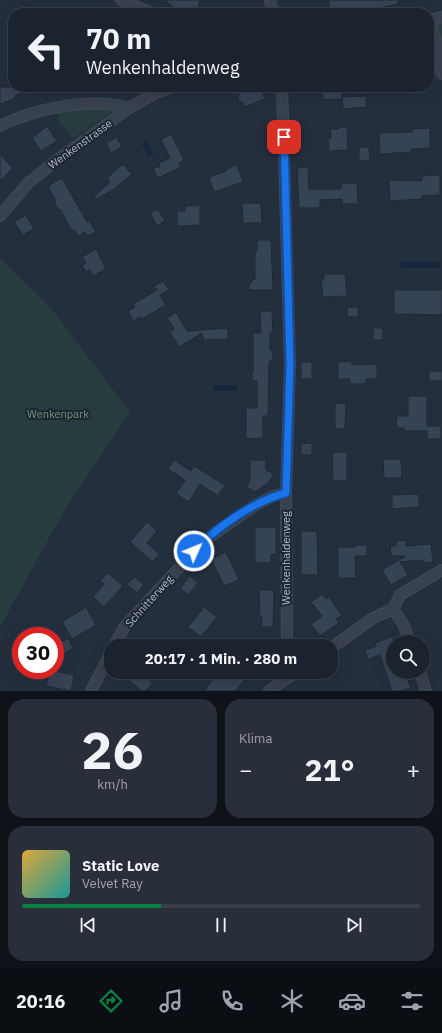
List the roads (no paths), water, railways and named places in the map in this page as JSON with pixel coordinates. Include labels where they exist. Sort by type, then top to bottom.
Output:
[{"type":"street","points":[[121,0],[140,8]]},
{"type":"street","points":[[434,38],[442,74]]},
{"type":"street","name":"Wenkenstrasse","points":[[0,216],[28,183],[129,108],[159,92]]},
{"type":"street","name":"Wenkenhaldenweg","points":[[282,92],[290,364],[286,493],[287,639]]},
{"type":"street","points":[[0,126],[12,120],[48,109],[97,104],[115,104],[129,108]]},
{"type":"street","name":"Schnitterweg","points":[[118,639],[124,626],[204,541],[254,506],[273,496],[286,493]]},
{"type":"street","points":[[338,643],[373,618],[393,609],[400,595],[442,570]]},
{"type":"street","points":[[393,609],[403,624],[407,635]]},
{"type":"street","points":[[91,691],[104,666]]},
{"type":"street","points":[[269,691],[284,679]]},
{"type":"street","points":[[422,679],[426,691]]},
{"type":"water","points":[[147,141],[154,154],[148,157],[142,144]]},
{"type":"water","points":[[400,262],[441,262],[441,268],[401,268]]},
{"type":"water","points":[[213,385],[237,385],[237,391],[213,391]]},
{"type":"park label","name":"Wenkenpark","points":[[58,414]]}]
